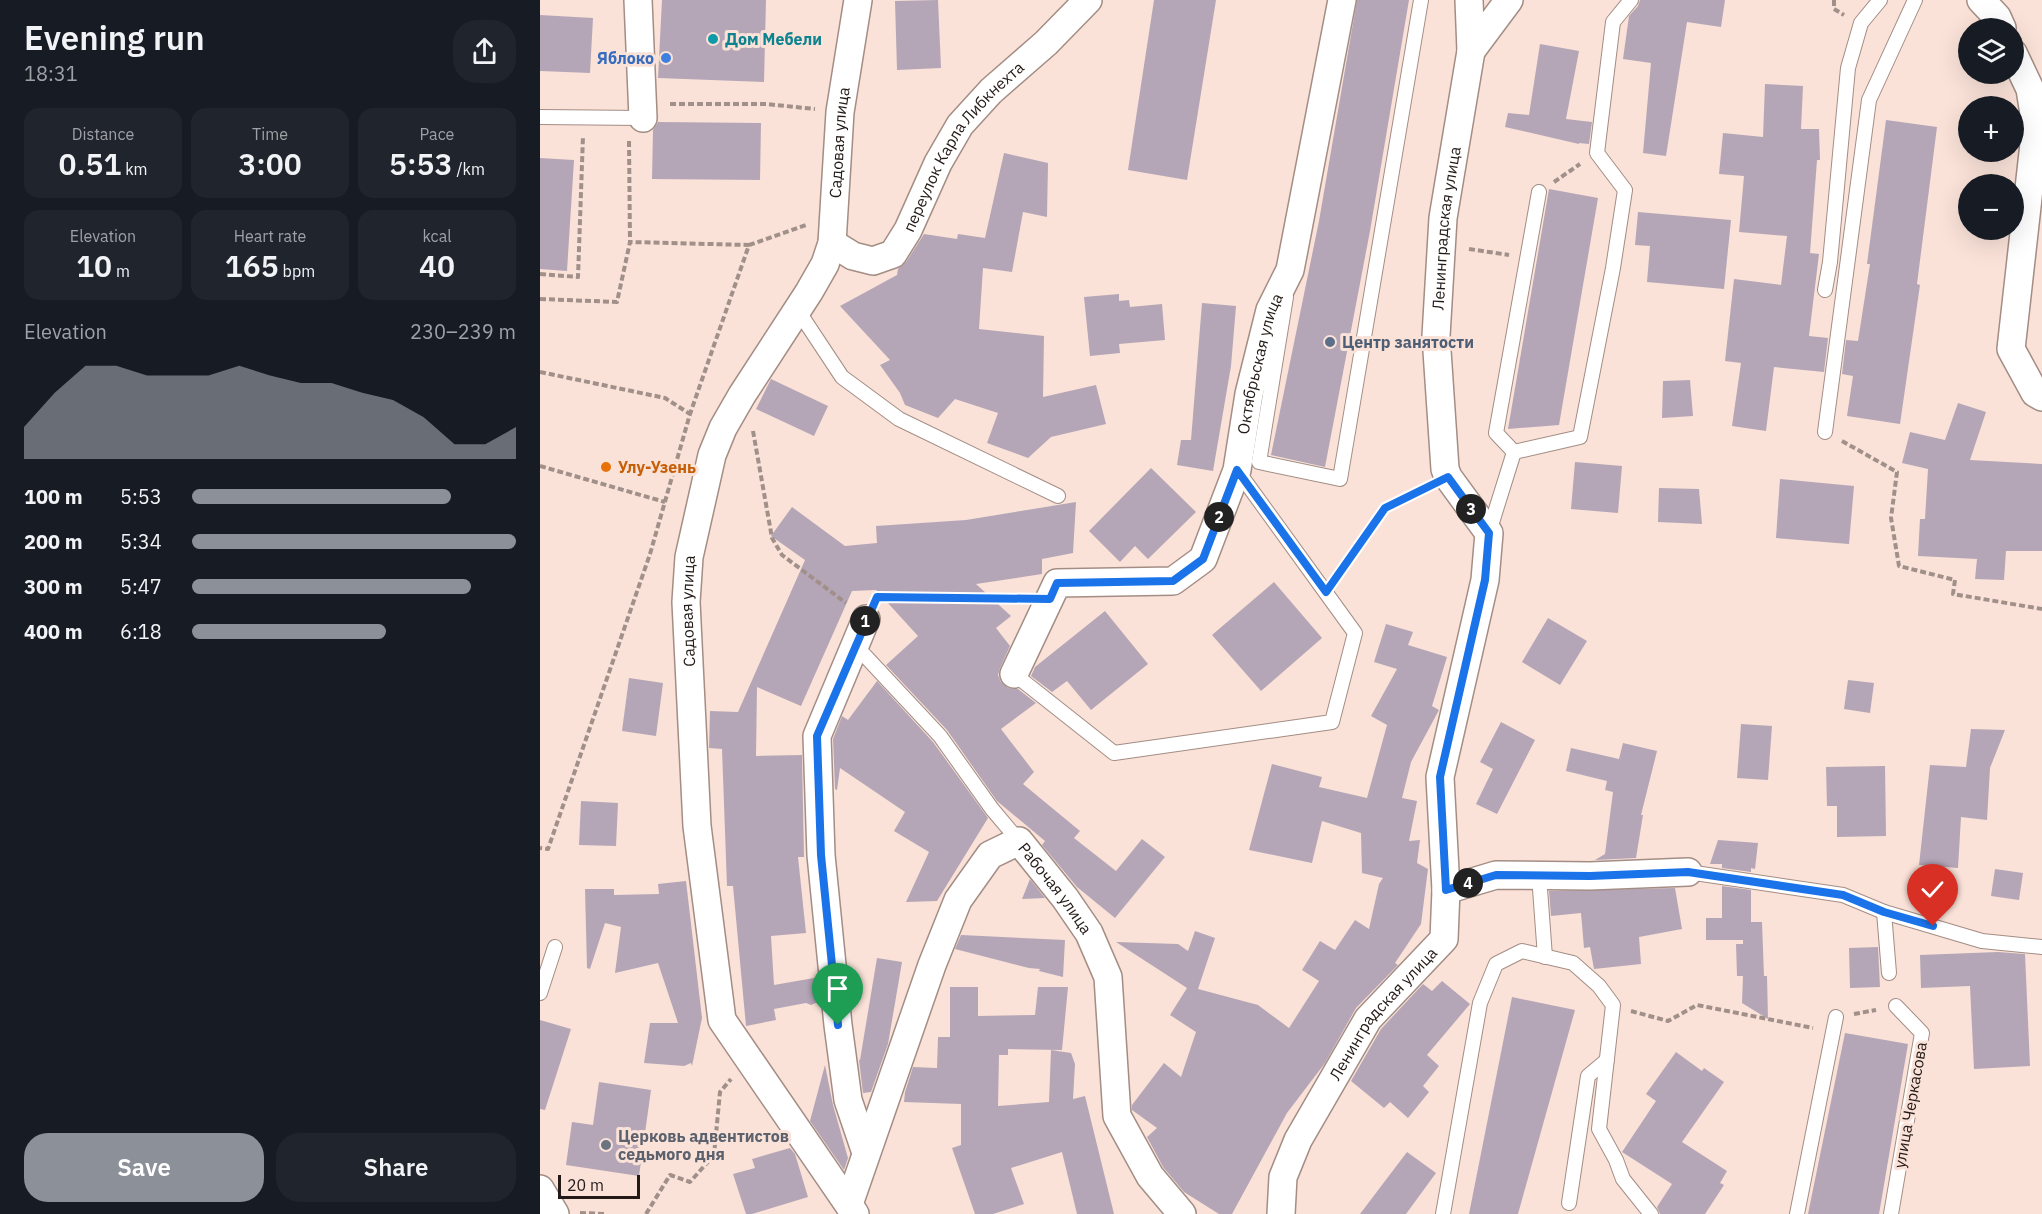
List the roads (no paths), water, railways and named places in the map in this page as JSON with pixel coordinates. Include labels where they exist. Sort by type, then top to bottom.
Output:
[{"type":"street","points":[[638,0],[638,114]]},
{"type":"street","name":"Садовая улица","points":[[852,1209],[722,1020],[697,826],[686,602],[689,557],[712,455],[723,428],[745,390],[825,264],[832,243],[840,112],[858,0]]},
{"type":"street","name":"переулок Карла Либкнехта","points":[[832,243],[853,256],[873,261],[893,254],[908,230],[938,163],[960,125],[992,91],[1046,43],[1088,0]]},
{"type":"street","name":"Октябрьская улица","points":[[1014,674],[1057,583],[1173,581],[1203,559],[1237,470],[1249,394],[1270,310],[1290,270],[1342,0]]},
{"type":"street","name":"Ленинградская улица","points":[[1281,1214],[1283,1177],[1298,1140],[1368,1020],[1444,939],[1446,890],[1440,777],[1485,580],[1489,533],[1444,469],[1436,336],[1443,218],[1471,51],[1469,0]]},
{"type":"street","points":[[1471,51],[1509,0]]},
{"type":"street","points":[[1981,0],[1997,18]]},
{"type":"street","points":[[2024,76],[2030,89],[2039,125],[2011,349],[2035,393],[2042,397]]},
{"type":"street","points":[[866,619],[817,736],[821,855],[838,1025],[848,1100],[866,1153]]},
{"type":"street","name":"Рабочая улица","points":[[852,1209],[866,1153],[932,965],[958,900],[990,855],[1019,841],[1065,898],[1089,933],[1108,977],[1117,1116],[1150,1176],[1182,1214]]},
{"type":"street","points":[[1446,890],[1496,875],[1590,876],[1688,872]]},
{"type":"street","points":[[540,1189],[555,1214]]},
{"type":"lane","points":[[1290,270],[1259,462],[1340,479],[1421,0]]},
{"type":"lane","points":[[1514,452],[1580,437],[1613,268],[1625,190],[1597,153],[1613,22],[1631,0]]},
{"type":"lane","points":[[1825,290],[1830,262],[1848,68],[1861,23],[1880,0]]},
{"type":"lane","points":[[1825,432],[1869,100],[1915,0]]},
{"type":"lane","points":[[540,117],[638,114]]},
{"type":"lane","points":[[1514,452],[1496,433],[1539,192]]},
{"type":"lane","points":[[797,309],[842,377],[899,419],[1058,496]]},
{"type":"lane","points":[[1489,533],[1514,452]]},
{"type":"lane","points":[[1014,674],[1114,753],[1332,722],[1355,633],[1237,470]]},
{"type":"lane","points":[[855,645],[940,736],[992,809],[1019,841]]},
{"type":"lane","points":[[1688,872],[1843,895],[1884,912],[1982,941],[2042,947]]},
{"type":"lane","points":[[1539,875],[1545,957]]},
{"type":"lane","points":[[1884,912],[1889,973]]},
{"type":"lane","points":[[540,993],[555,947]]},
{"type":"lane","points":[[1443,1214],[1480,1003],[1496,964],[1522,951],[1573,963],[1599,986],[1613,1005],[1599,1129],[1616,1160],[1623,1179],[1651,1214]]},
{"type":"lane","name":"улица Черкасова","points":[[1891,1214],[1922,1033],[1896,1006]]},
{"type":"lane","points":[[1797,1214],[1836,1017]]},
{"type":"lane","points":[[1569,1203],[1588,1076],[1607,1060]]},
{"type":"place","name":"Дом Мебели","points":[[713,39]]},
{"type":"place","name":"Яблоко","points":[[666,58]]},
{"type":"place","name":"Центр занятости","points":[[1330,342]]},
{"type":"place","name":"Улу-Узень","points":[[606,467]]},
{"type":"place","name":"Церковь адвентистов седьмого дня","points":[[606,1145]]}]
